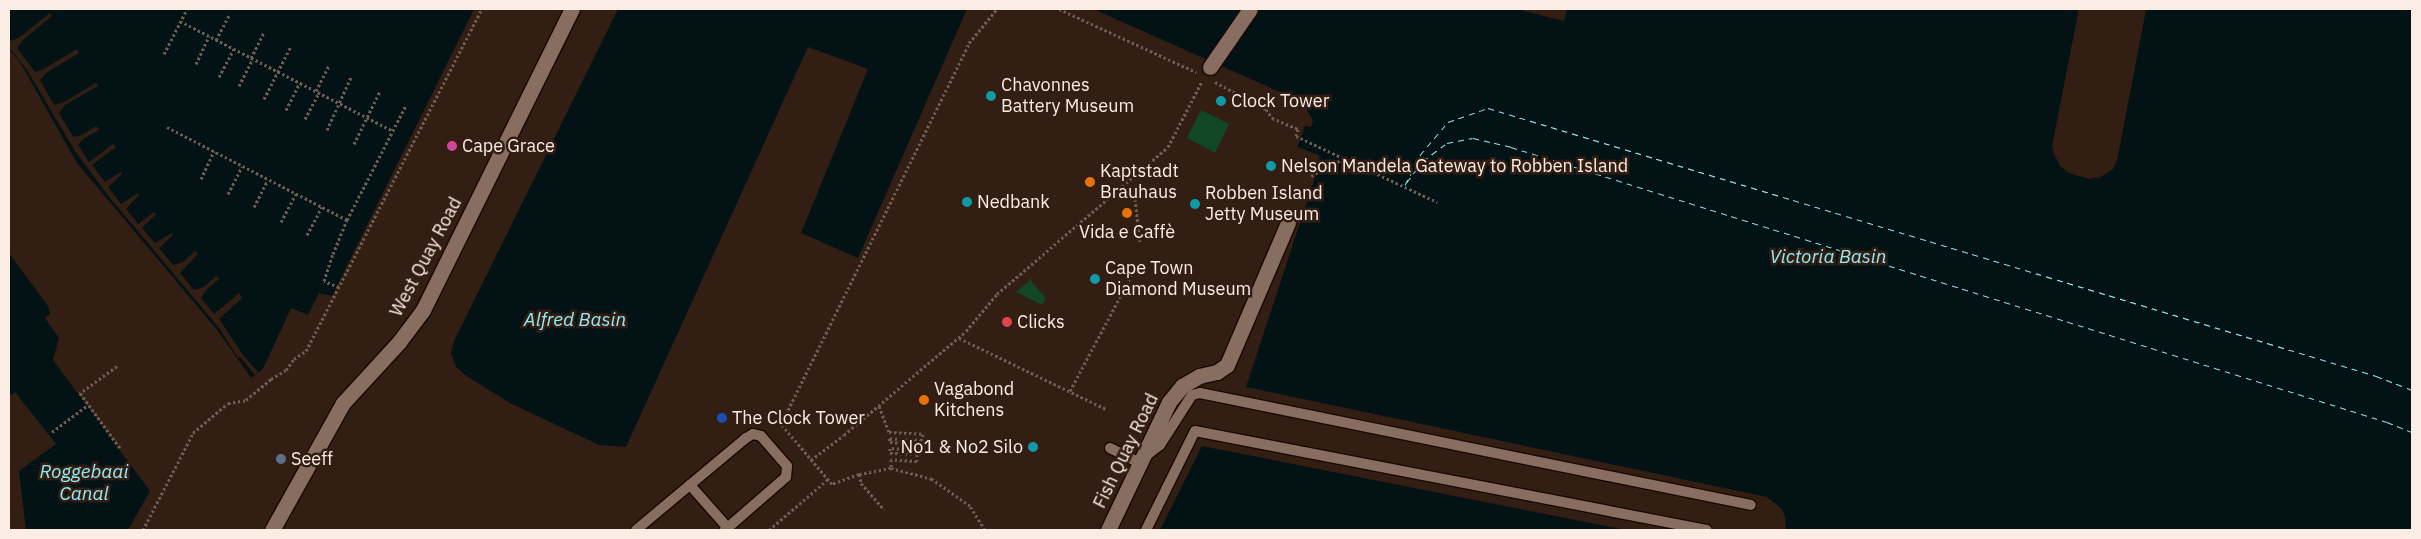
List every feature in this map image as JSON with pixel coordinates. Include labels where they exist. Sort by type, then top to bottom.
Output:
[{"type":"street","name":"West Quay Road","points":[[272,530],[343,403],[399,342],[423,310],[572,9]]},
{"type":"street","points":[[1207,72],[1250,9]]},
{"type":"street","name":"Fish Quay Road","points":[[1108,530],[1138,462],[1169,402],[1182,386],[1199,376],[1217,372],[1227,365],[1288,222]]},
{"type":"lane","points":[[1110,448],[1138,462],[1160,445],[1192,395],[1200,393],[1751,505]]},
{"type":"lane","points":[[1146,530],[1195,431],[1707,530]]},
{"type":"lane","points":[[636,530],[690,485],[749,436],[761,436],[787,466],[786,477],[726,529],[690,485]]},
{"type":"path","points":[[164,54],[187,9]]},
{"type":"path","points":[[142,530],[193,433],[228,403],[246,400],[271,379],[286,370],[294,359],[306,351],[482,9]]},
{"type":"path","points":[[985,530],[970,506],[932,479],[891,468],[859,474],[832,484],[780,423],[793,402],[969,43],[997,9]]},
{"type":"path","points":[[1059,9],[1207,72],[1266,109],[1272,118],[1298,129],[1296,136],[1437,202]]},
{"type":"path","points":[[216,40],[230,14]]},
{"type":"path","points":[[180,22],[393,131]]},
{"type":"path","points":[[239,86],[264,32]]},
{"type":"path","points":[[196,64],[209,36]]},
{"type":"path","points":[[264,99],[291,46]]},
{"type":"path","points":[[219,76],[234,49]]},
{"type":"path","points":[[305,119],[329,65]]},
{"type":"path","points":[[810,460],[879,406],[958,338],[997,294],[1168,147],[1207,72]]},
{"type":"path","points":[[327,130],[351,78]]},
{"type":"path","points":[[286,110],[300,83]]},
{"type":"path","points":[[354,144],[380,91]]},
{"type":"path","points":[[339,288],[324,281],[347,220],[406,105]]},
{"type":"path","points":[[167,127],[347,220]]},
{"type":"path","points":[[201,179],[214,152]]},
{"type":"path","points":[[1311,176],[1345,158]]},
{"type":"path","points":[[228,194],[242,166]]},
{"type":"path","points":[[254,207],[268,180]]},
{"type":"path","points":[[1122,187],[1135,199],[1140,243]]},
{"type":"path","points":[[281,222],[296,194]]},
{"type":"path","points":[[308,235],[322,207]]},
{"type":"path","points":[[1070,392],[1137,266]]},
{"type":"path","points":[[958,338],[1106,409]]},
{"type":"path","points":[[117,366],[80,393],[120,448]]},
{"type":"path","points":[[52,432],[88,405]]},
{"type":"path","points":[[879,406],[889,432],[924,434],[922,440],[889,438],[890,442],[920,445],[919,450],[890,448],[890,453],[917,454],[917,461],[891,459],[891,468]]},
{"type":"path","points":[[859,474],[861,483],[884,509]]},
{"type":"path","points":[[769,530],[828,479]]},
{"type":"green space","points":[[1201,110],[1229,124],[1215,153],[1187,138]]},
{"type":"green space","points":[[1030,280],[1046,298],[1042,305],[1016,292]]},
{"type":"water","points":[[9,9],[474,9],[332,296],[319,293],[308,315],[291,308],[263,369],[251,378],[218,331],[77,163],[21,64],[9,49]]},
{"type":"water","name":"Alfred Basin","points":[[618,9],[967,9],[858,258],[801,233],[868,69],[808,47],[626,447],[599,445],[510,403],[465,375],[456,367],[451,354],[454,341]]},
{"type":"water","name":"Victoria Basin","points":[[1093,9],[1516,9],[1564,21],[1567,9],[2079,9],[2052,147],[2055,157],[2067,172],[2089,179],[2106,174],[2117,160],[2146,9],[2412,9],[2412,530],[1786,530],[1782,509],[1767,497],[1246,387],[1320,162],[1319,155],[1297,147],[1305,126],[1311,127],[1313,120],[1305,107],[1298,109],[1300,101]]},
{"type":"water","name":"Roggebaai Canal","points":[[9,253],[48,306],[50,314],[45,318],[59,338],[53,360],[150,491],[128,530],[26,530],[19,471],[56,444],[15,392],[9,396]]},
{"type":"water","points":[[1202,446],[1626,530],[1160,530]]},
{"type":"pier","points":[[2079,9],[2081,9],[2054,147],[2062,164],[2069,170],[2089,176],[2098,176],[2105,172],[2114,159],[2144,9],[2146,9],[2117,160],[2113,169],[2099,178],[2078,176],[2068,172],[2060,166],[2052,147]]},
{"type":"pier","points":[[50,13],[52,16],[23,40],[17,48],[35,72],[44,69],[77,49],[79,53],[46,73],[40,80],[54,105],[64,102],[96,83],[98,86],[65,105],[59,113],[73,137],[82,135],[96,126],[99,130],[83,139],[78,145],[89,162],[113,144],[116,147],[92,165],[105,182],[121,172],[122,174],[108,187],[121,204],[138,193],[139,195],[126,209],[138,224],[154,212],[156,214],[142,228],[155,243],[172,233],[173,235],[159,248],[173,265],[183,262],[195,251],[198,254],[180,273],[194,290],[204,287],[216,276],[219,279],[206,290],[201,298],[214,314],[239,293],[242,298],[219,319],[243,355],[258,372],[255,375],[240,357],[238,358],[220,329],[110,198],[75,151],[27,70],[9,47],[9,38],[11,41],[20,37]]},
{"type":"ferry route","points":[[1405,185],[1420,155],[1448,122],[1488,108],[2376,376],[2412,390]]},
{"type":"ferry route","points":[[1407,182],[1423,161],[1447,143],[1473,138],[1511,147],[2387,422],[2412,432]]},
{"type":"place","name":"Chavonnes Battery Museum","points":[[991,96]]},
{"type":"place","name":"Clock Tower","points":[[1221,101]]},
{"type":"place","name":"Cape Grace","points":[[452,146]]},
{"type":"place","name":"Nelson Mandela Gateway to Robben Island","points":[[1271,166]]},
{"type":"place","name":"Kaptstadt Brauhaus","points":[[1090,182]]},
{"type":"place","name":"Nedbank","points":[[967,202]]},
{"type":"place","name":"Robben Island Jetty Museum","points":[[1195,204]]},
{"type":"place","name":"Vida e Caffè","points":[[1127,213]]},
{"type":"place","name":"Cape Town Diamond Museum","points":[[1095,279]]},
{"type":"place","name":"Clicks","points":[[1007,322]]},
{"type":"place","name":"Vagabond Kitchens","points":[[924,400]]},
{"type":"place","name":"The Clock Tower","points":[[722,418]]},
{"type":"place","name":"No1 & No2 Silo","points":[[1033,447]]},
{"type":"place","name":"Seeff","points":[[281,459]]}]
